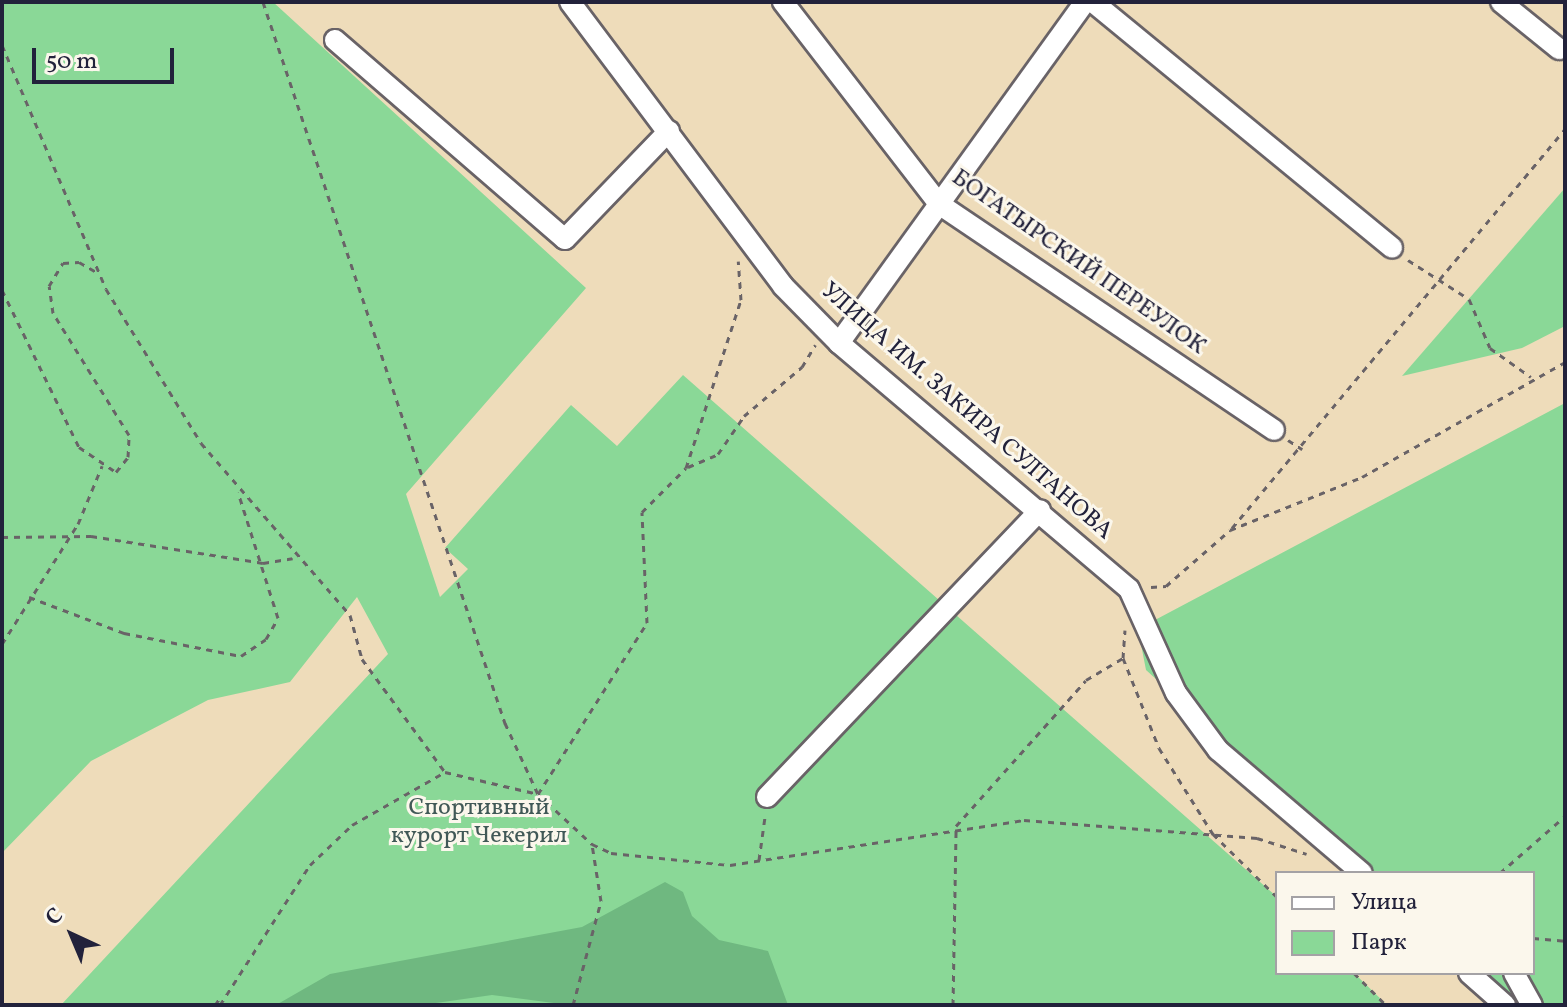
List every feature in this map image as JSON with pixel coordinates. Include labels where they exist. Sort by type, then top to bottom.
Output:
[{"type":"street","name":"УЛИЦА ИМ. ЗАКИРА СУЛТАНОВА","points":[[570,2],[736,218],[832,335],[1129,589]]},
{"type":"street","name":"БОГАТЫРСКИЙ ПЕРЕУЛОК","points":[[783,2],[939,204],[1274,430]]},
{"type":"street","points":[[832,335],[939,204],[1085,2]]},
{"type":"street","points":[[1093,2],[1392,248]]},
{"type":"street","points":[[1501,2],[1559,49]]},
{"type":"street","points":[[335,40],[565,239],[669,131]]},
{"type":"street","points":[[767,797],[1040,510]]},
{"type":"street","points":[[1129,589],[1176,693],[1218,750],[1356,871]]},
{"type":"street","points":[[1471,975],[1505,1005]]},
{"type":"street","points":[[1515,975],[1532,1005]]},
{"type":"path","points":[[263,2],[505,723],[538,794],[592,844],[611,853],[701,862],[759,860],[956,826],[1024,820],[1257,838],[1356,871]]},
{"type":"path","points":[[2,45],[98,273],[201,443],[293,558],[350,615],[362,659],[445,772],[538,794]]},
{"type":"path","points":[[1275,895],[1213,834],[1159,748],[1123,658],[1129,589],[1166,586],[1230,530],[1565,129]]},
{"type":"path","points":[[686,468],[741,300],[736,218]]},
{"type":"path","points":[[1392,248],[1469,299],[1490,348],[1532,378]]},
{"type":"path","points":[[2,290],[79,447],[102,466],[116,472],[128,457],[129,435],[58,324],[49,286],[63,263],[79,262],[98,273]]},
{"type":"path","points":[[538,794],[647,623],[642,512],[686,468],[718,454],[744,416],[802,367],[832,335]]},
{"type":"path","points":[[1230,530],[1362,477],[1565,362]]},
{"type":"path","points":[[2,644],[68,536],[102,466]]},
{"type":"path","points":[[29,597],[124,633],[241,656],[266,639],[278,618],[237,488]]},
{"type":"path","points":[[2,537],[68,536],[263,563],[293,558]]},
{"type":"path","points":[[953,1005],[956,826],[1086,680],[1123,658]]},
{"type":"path","points":[[217,1005],[330,843],[445,772]]},
{"type":"path","points":[[759,860],[767,797]]},
{"type":"path","points":[[1502,871],[1565,816]]},
{"type":"path","points":[[573,1005],[601,901],[592,844]]},
{"type":"path","points":[[1535,938],[1565,941]]},
{"type":"path","points":[[1356,975],[1386,1005]]},
{"type":"green space","name":"Спортивный курорт Чекерил","points":[[2,2],[273,2],[586,288],[406,494],[440,597],[468,569],[445,548],[571,405],[617,446],[683,375],[1275,895],[1275,975],[1356,975],[1387,1005],[61,1005],[388,654],[357,597],[290,682],[208,700],[91,761],[2,853]]},
{"type":"green space","points":[[1565,188],[1565,326],[1522,348],[1402,376]]},
{"type":"green space","points":[[1565,403],[1565,1005],[1518,1005],[1485,975],[1535,975],[1535,871],[1369,871],[1146,670],[1138,629]]},
{"type":"green space","points":[[665,882],[683,892],[692,916],[719,940],[768,951],[788,1005],[569,1005],[492,995],[422,1005],[276,1005],[330,974],[582,927]]}]
